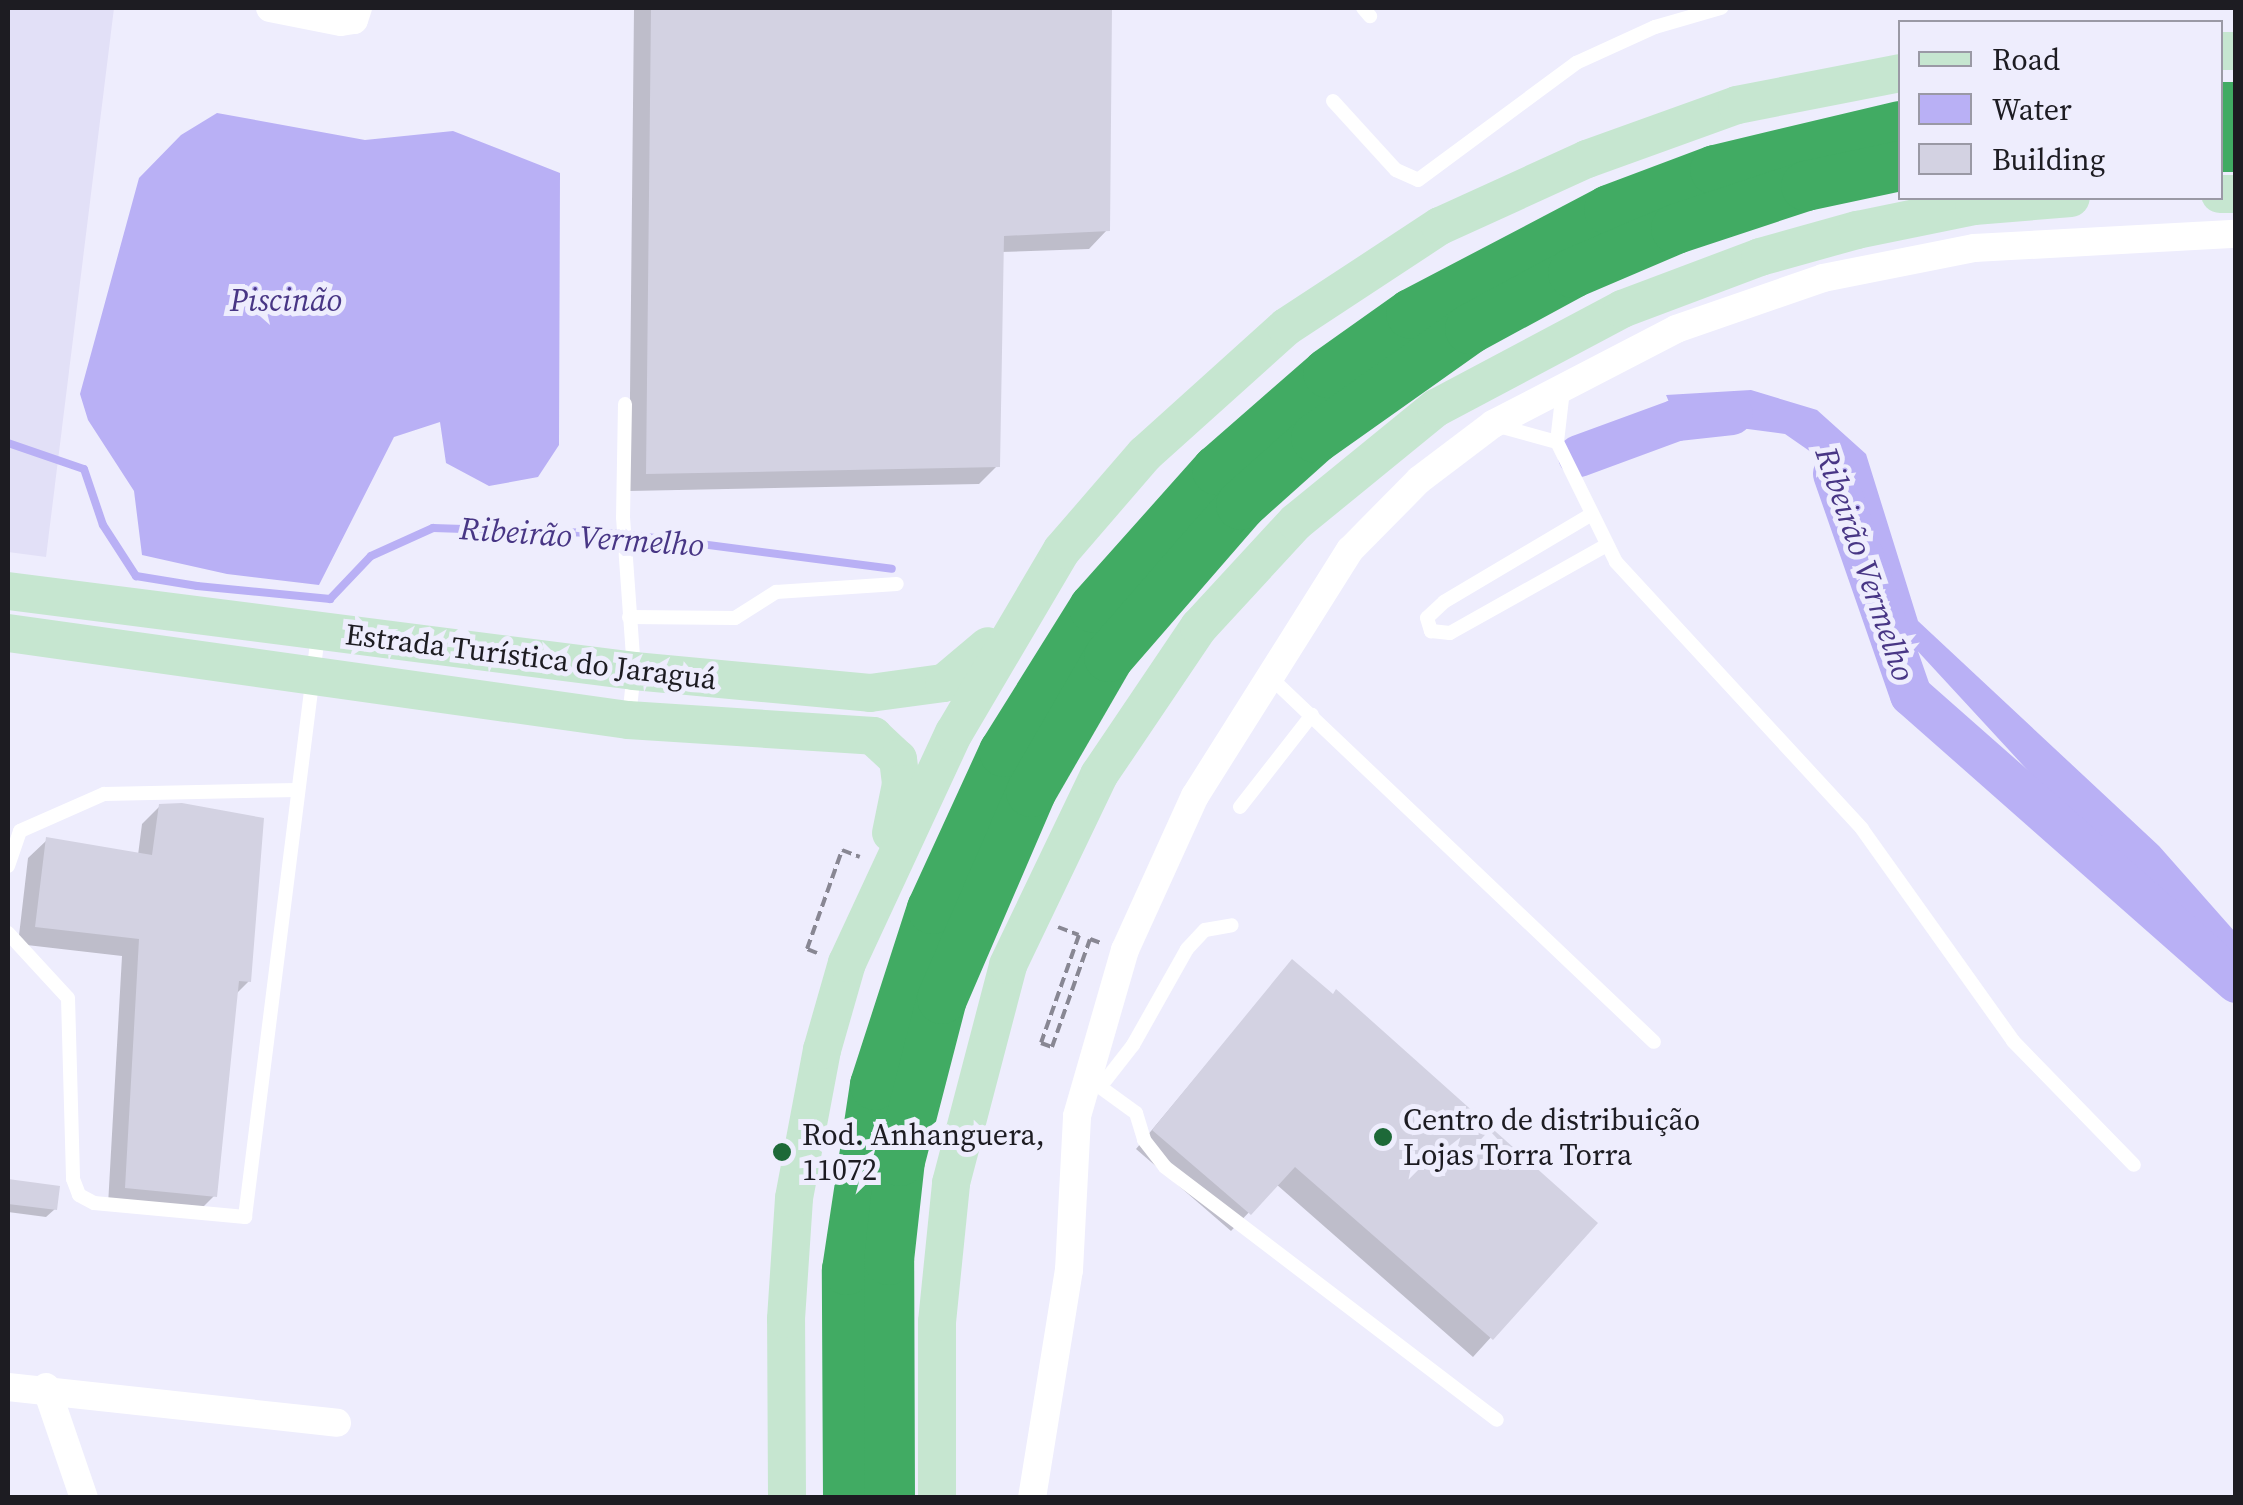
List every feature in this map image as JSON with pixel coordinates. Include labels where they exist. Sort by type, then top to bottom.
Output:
[{"type":"highway","points":[[848,1498],[847,1270],[862,1147],[886,1047],[932,908],[1004,752],[1094,608],[1217,470],[1328,373],[1411,314],[1627,203],[1715,170],[1898,126]]},
{"type":"highway","points":[[890,1498],[889,1260],[900,1162],[942,999],[1031,792],[1109,657],[1241,505],[1316,438],[1470,329],[1573,273],[1676,228],[1806,186],[1898,166]]},
{"type":"main road","points":[[787,1498],[786,1319],[794,1198],[822,1050],[847,964],[876,894],[1023,607],[1104,499],[1182,418],[1286,327],[1440,226],[1587,159],[1737,106],[1898,73]]},
{"type":"main road","points":[[937,1498],[937,1322],[951,1183],[1008,965],[1099,776],[1199,628],[1296,522],[1365,463],[1436,408],[1510,364],[1622,309],[1760,256],[1974,206],[2046,200]]},
{"type":"main road","name":"Estrada Turística do Jaraguá","points":[[8,591],[634,672],[870,693],[926,688],[965,672],[1023,607]]},
{"type":"main road","name":"Estrada Turística do Jaraguá","points":[[8,633],[628,720],[852,732],[889,746],[901,784],[876,894]]},
{"type":"street","points":[[270,8],[341,22],[354,20],[358,8]]},
{"type":"street","points":[[1032,1498],[1067,1288],[1093,1081],[1162,858],[1269,676],[1350,550],[1419,480],[1493,424],[1563,384],[1676,329],[1823,278],[1974,248],[2236,234]]},
{"type":"street","points":[[8,1387],[46,1388],[337,1423]]},
{"type":"street","points":[[46,1388],[84,1498]]},
{"type":"lane","points":[[1333,101],[1396,170],[1418,180],[1576,63],[1655,27],[1721,8]]},
{"type":"lane","points":[[1563,384],[1557,442],[1607,544],[1639,593],[1751,702],[1862,829],[2013,1041],[2134,1165]]},
{"type":"lane","points":[[625,404],[622,459],[634,672],[628,720]]},
{"type":"lane","points":[[1493,424],[1557,442]]},
{"type":"lane","points":[[1592,514],[1444,602],[1427,618],[1430,631],[1450,633],[1607,544]]},
{"type":"lane","points":[[629,617],[736,618],[776,592],[897,584]]},
{"type":"lane","points":[[8,933],[68,998],[73,1178],[79,1195],[94,1203],[245,1217],[318,632]]},
{"type":"lane","points":[[1269,676],[1654,1042]]},
{"type":"lane","points":[[1240,806],[1312,715]]},
{"type":"lane","points":[[8,866],[20,831],[104,794],[298,790]]},
{"type":"lane","points":[[1232,925],[1205,930],[1187,949],[1133,1045],[1093,1081],[1136,1113],[1144,1140],[1164,1167],[1497,1420]]},
{"type":"shaded area","points":[[8,8],[114,8],[46,557],[8,552]]},
{"type":"water","name":"Piscinão","points":[[217,113],[365,140],[453,131],[560,173],[559,445],[538,477],[489,486],[446,463],[440,422],[394,437],[319,585],[227,574],[142,555],[134,491],[88,420],[80,394],[139,178],[181,135]]},
{"type":"water","name":"Ribeirão Vermelho","points":[[1751,390],[1817,410],[1866,454],[1918,621],[2159,846],[2235,932],[2235,995],[1901,633],[1821,459],[1785,434],[1740,428],[1684,437],[1666,395]]},
{"type":"building","points":[[651,8],[1112,8],[1110,231],[1004,236],[1000,467],[646,474]]},
{"type":"building","points":[[182,803],[264,818],[251,982],[239,981],[217,1197],[125,1188],[139,939],[35,927],[46,837],[152,855],[159,804]]},
{"type":"building","name":"Centro de distribuição Lojas Torra Torra","points":[[1292,959],[1333,994],[1336,989],[1598,1223],[1493,1340],[1295,1167],[1251,1215],[1152,1130]]},
{"type":"building","points":[[8,1179],[60,1186],[57,1210],[8,1204]]},
{"type":"waterway","name":"Ribeirão Vermelho","points":[[1579,456],[1677,420],[1732,414]]},
{"type":"waterway","name":"Ribeirão Vermelho","points":[[8,443],[84,469],[103,525],[136,576],[197,586],[330,599],[371,556],[433,528],[624,534],[892,569]]},
{"type":"waterway","name":"Ribeirão Vermelho","points":[[1834,474],[1911,695],[2236,982]]},
{"type":"place","name":"Centro de distribuição Lojas Torra Torra","points":[[1383,1137]]},
{"type":"place","name":"Rod. Anhanguera, 11072","points":[[782,1152]]}]
